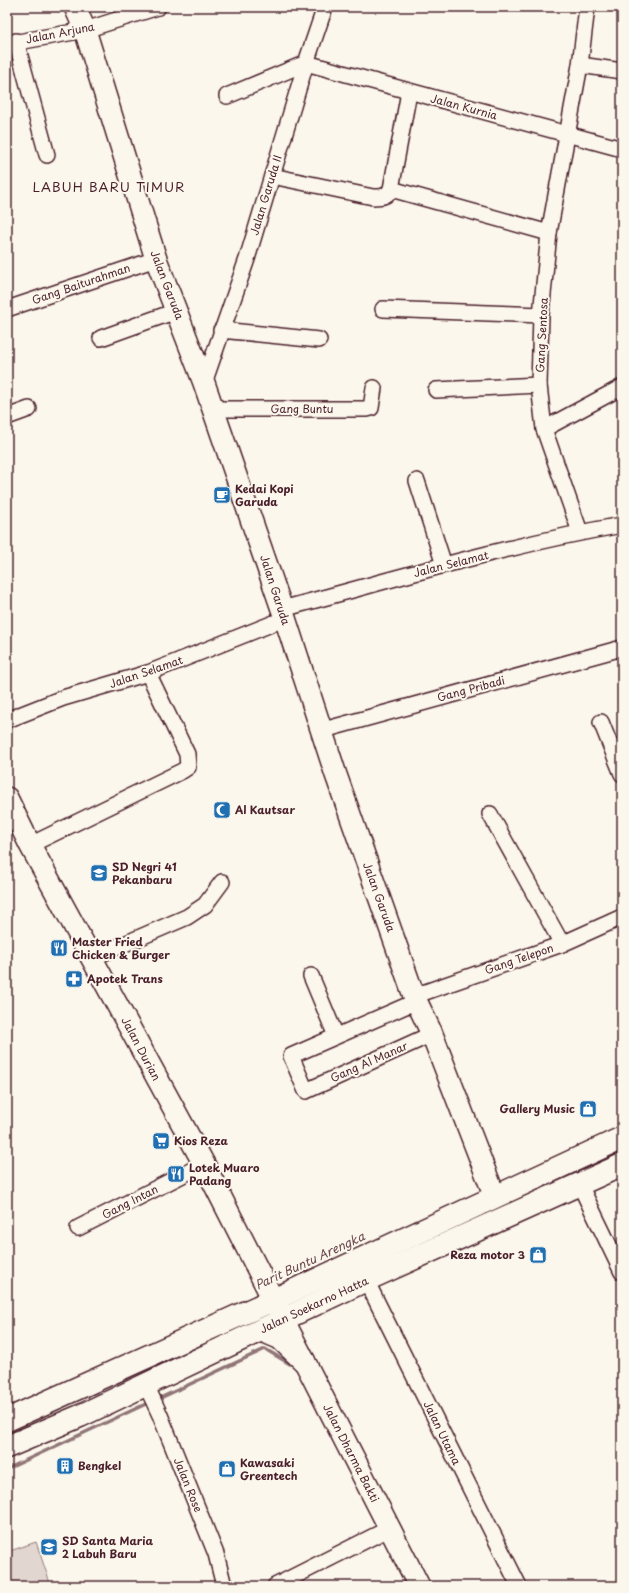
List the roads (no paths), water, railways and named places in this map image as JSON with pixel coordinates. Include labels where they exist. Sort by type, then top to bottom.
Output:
[{"type":"main road","name":"Jalan Soekarno Hatta","points":[[7,1420],[275,1305],[495,1194],[622,1138]]},
{"type":"main road","name":"Jalan Soekarno Hatta","points":[[7,1448],[80,1416],[149,1391],[261,1330],[275,1305],[366,1280],[579,1183],[622,1165]]},
{"type":"main road","points":[[261,1330],[280,1338],[304,1361]]},
{"type":"street","name":"Jalan Garuda","points":[[76,7],[85,30],[156,259],[204,383],[283,614],[320,730],[416,998],[432,1034],[495,1194]]},
{"type":"street","name":"Jalan Arjuna","points":[[12,42],[85,30],[158,7]]},
{"type":"street","name":"Jalan Garuda II","points":[[204,383],[246,259],[306,63],[325,7]]},
{"type":"street","name":"Gang Sentosa","points":[[580,532],[544,429],[540,385],[541,315],[549,233],[580,65],[587,7]]},
{"type":"street","points":[[12,42],[47,156]]},
{"type":"street","name":"Jalan Kurnia","points":[[306,63],[622,149]]},
{"type":"street","points":[[227,96],[306,63]]},
{"type":"street","points":[[580,65],[622,71]]},
{"type":"street","points":[[272,176],[373,197],[382,197],[389,193],[391,189],[408,92]]},
{"type":"street","points":[[391,189],[549,233]]},
{"type":"street","name":"Gang Baiturahman","points":[[7,309],[156,259]]},
{"type":"street","points":[[383,309],[541,315]]},
{"type":"street","points":[[102,338],[176,311]]},
{"type":"street","points":[[221,330],[319,340]]},
{"type":"street","points":[[436,390],[540,385]]},
{"type":"street","points":[[544,429],[622,387]]},
{"type":"street","name":"Gang Buntu","points":[[213,409],[367,409],[371,408],[374,388]]},
{"type":"street","points":[[7,417],[29,409]]},
{"type":"street","points":[[417,481],[444,565]]},
{"type":"street","name":"Jalan Selamat","points":[[7,720],[63,698],[148,674],[283,614],[444,565],[580,532],[622,525]]},
{"type":"street","name":"Gang Pribadi","points":[[320,730],[622,648]]},
{"type":"street","points":[[30,845],[188,767],[188,754],[148,674]]},
{"type":"street","points":[[601,722],[622,774]]},
{"type":"street","name":"Jalan Durian","points":[[9,808],[204,1164],[275,1305]]},
{"type":"street","points":[[490,814],[562,944]]},
{"type":"street","points":[[92,958],[187,917],[205,905],[222,882]]},
{"type":"street","name":"Gang Telepon","points":[[306,1091],[291,1056],[416,998],[562,944],[622,917]]},
{"type":"street","points":[[311,976],[336,1036]]},
{"type":"street","name":"Gang Al Manar","points":[[306,1091],[432,1034]]},
{"type":"street","name":"Gang Intan","points":[[78,1228],[204,1164]]},
{"type":"street","points":[[579,1183],[622,1272]]},
{"type":"street","name":"Jalan Utama","points":[[366,1280],[519,1586]]},
{"type":"street","name":"Jalan Dharma Bakti","points":[[275,1305],[419,1586]]},
{"type":"street","name":"Jalan Rose","points":[[149,1391],[216,1554],[224,1586]]},
{"type":"street","points":[[275,1586],[390,1528]]},
{"type":"waterway","name":"Parit Buntu Arengka","points":[[156,1400],[265,1349],[290,1364]]},
{"type":"waterway","name":"Parit Buntu Arengka","points":[[7,1469],[150,1402]]},
{"type":"place","name":"Kedai Kopi Garuda","points":[[222,495]]},
{"type":"place","name":"Al Kautsar","points":[[222,810]]},
{"type":"place","name":"SD Negri 41 Pekanbaru","points":[[99,873]]},
{"type":"place","name":"Master Fried Chicken & Burger","points":[[59,948]]},
{"type":"place","name":"Apotek Trans","points":[[74,979]]},
{"type":"place","name":"Gallery Music","points":[[588,1109]]},
{"type":"place","name":"Kios Reza","points":[[161,1141]]},
{"type":"place","name":"Lotek Muaro Padang","points":[[176,1174]]},
{"type":"place","name":"Reza motor 3","points":[[538,1255]]},
{"type":"place","name":"Bengkel","points":[[65,1466]]},
{"type":"place","name":"Kawasaki Greentech","points":[[227,1469]]},
{"type":"place","name":"SD Santa Maria 2 Labuh Baru","points":[[49,1547]]},
{"type":"district","name":"LABUH BARU TIMUR","points":[[109,187]]}]
